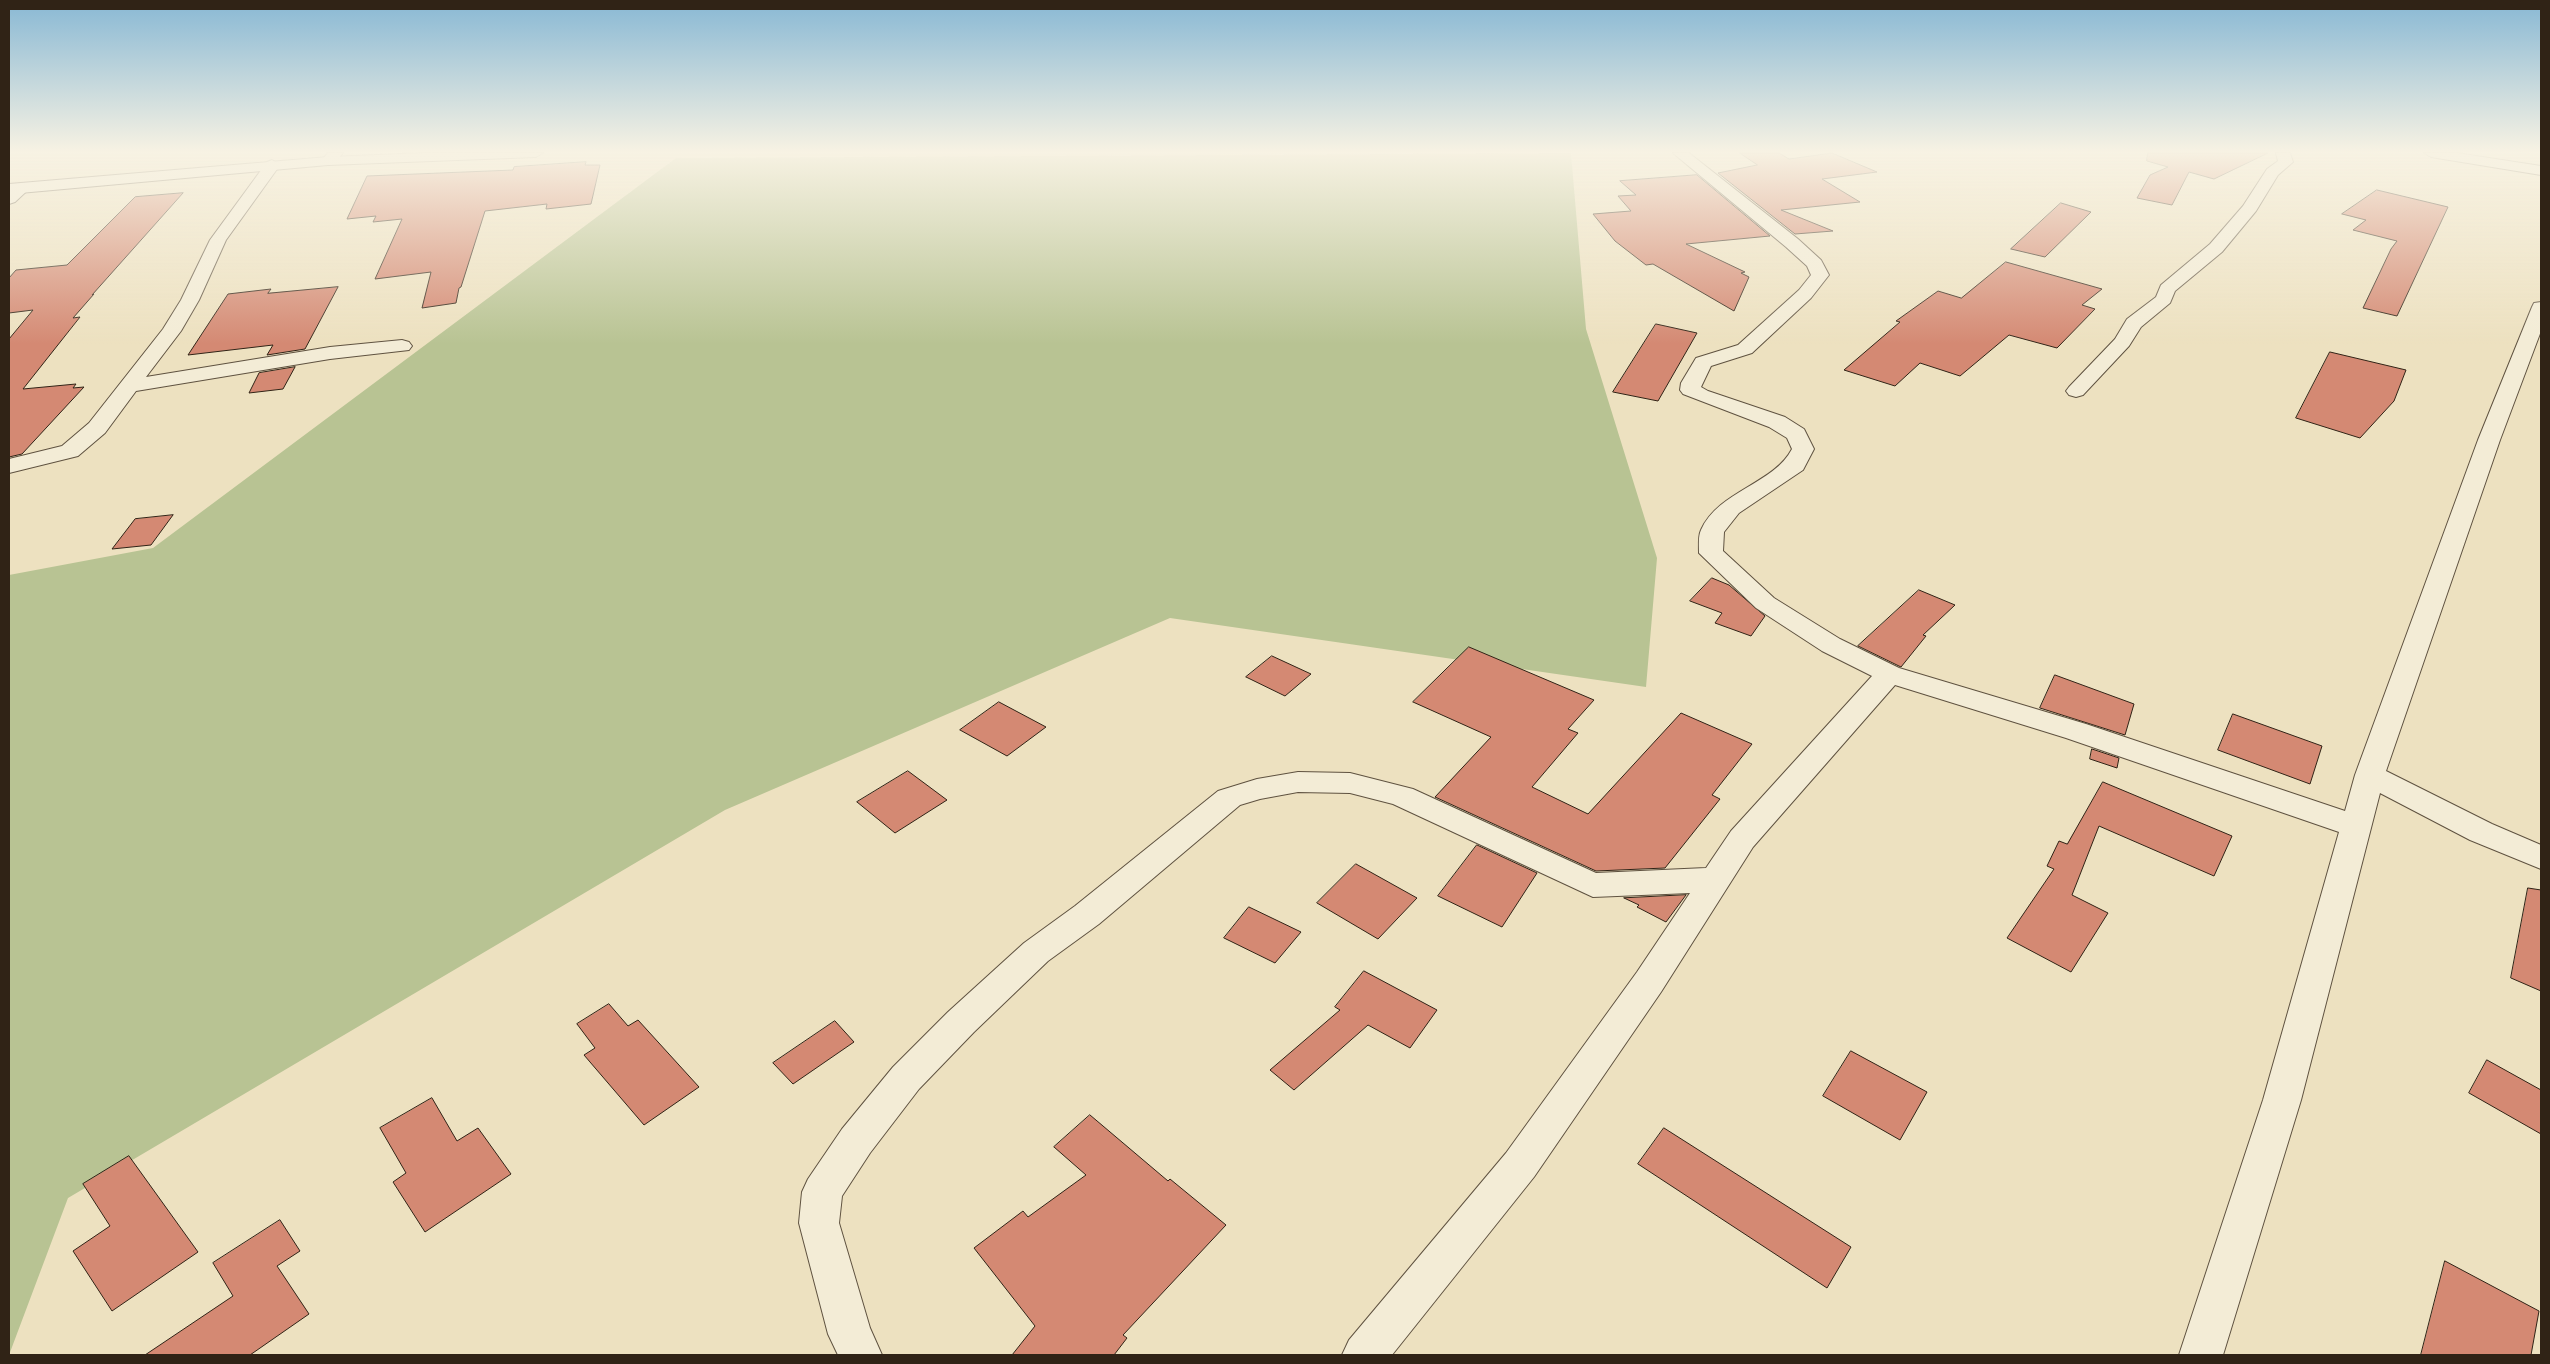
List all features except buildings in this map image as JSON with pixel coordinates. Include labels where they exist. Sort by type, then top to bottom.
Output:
[{"type":"street","points":[[9,466],[70,451],[97,428],[127,386],[171,331],[190,300],[218,240],[235,217]]},
{"type":"street","points":[[1759,217],[1815,264],[1820,275],[1805,294],[1744,349],[1703,362],[1691,383],[1690,390],[1777,422],[1796,434],[1802,449],[1796,465],[1731,508],[1712,531],[1711,553],[1765,603],[1831,645],[1889,674],[2076,730],[2356,826]]},
{"type":"street","points":[[2076,391],[2122,342],[2134,323],[2164,299],[2167,289],[2216,248],[2243,217]]},
{"type":"street","points":[[2201,1355],[2282,1100],[2370,775],[2486,448],[2526,368],[2541,307]]},
{"type":"street","points":[[127,386],[282,360],[402,346]]},
{"type":"street","points":[[1364,1355],[1520,1165],[1649,982],[1742,838],[1889,674]]},
{"type":"street","points":[[2370,775],[2481,832],[2541,858]]},
{"type":"street","points":[[860,1355],[850,1334],[819,1223],[822,1192],[856,1141],[906,1078],[961,1022],[1036,952],[1087,915],[1228,798],[1257,789],[1298,782],[1350,783],[1402,796],[1593,885],[1716,880]]},
{"type":"green space","points":[[597,217],[1576,217],[1586,329],[1657,558],[1646,687],[1170,618],[725,810],[68,1198],[9,1355],[9,575],[153,548]]}]
